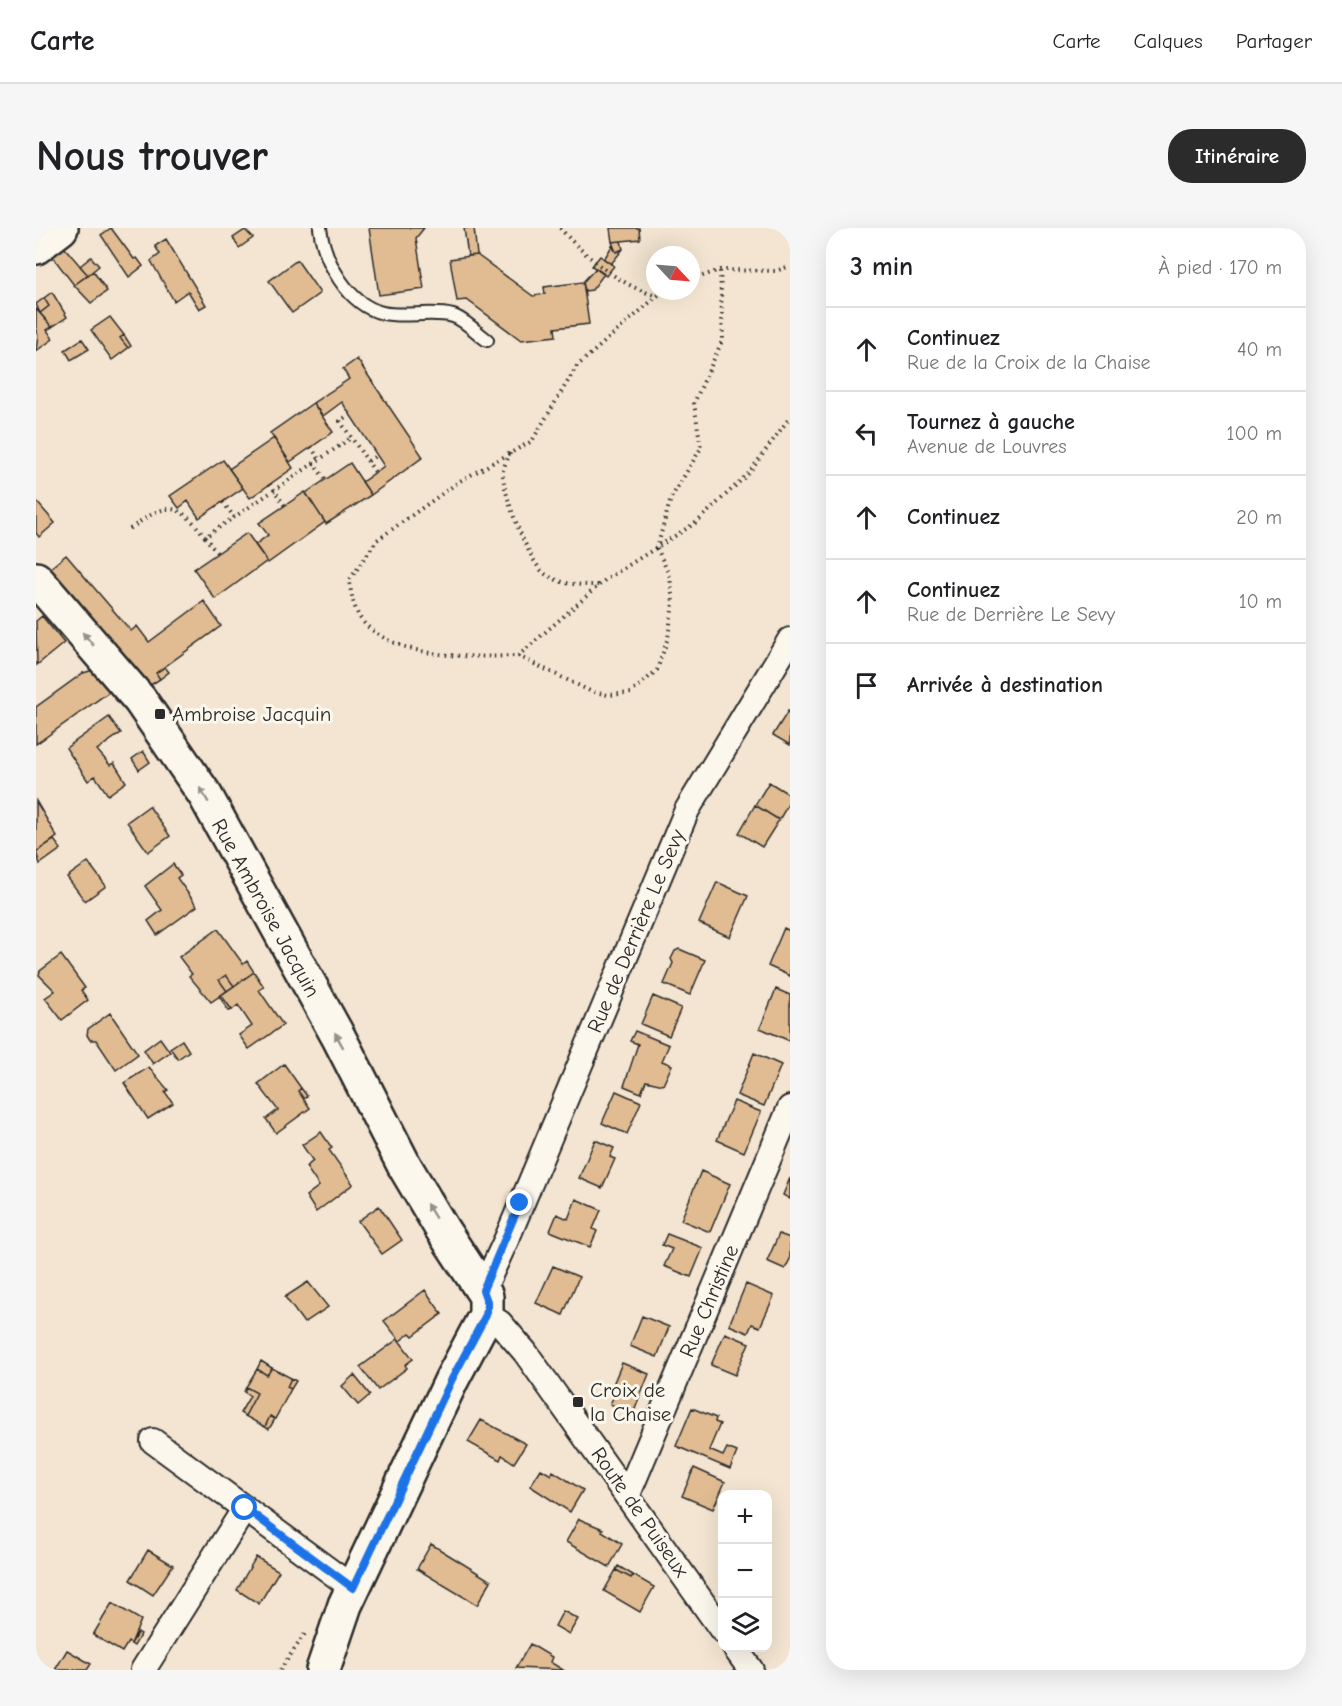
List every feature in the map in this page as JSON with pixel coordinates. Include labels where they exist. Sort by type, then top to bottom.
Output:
[{"type":"street","points":[[36,247],[61,228]]},
{"type":"street","name":"Rue Ambroise Jacquin","points":[[36,579],[140,700],[205,795],[339,1038],[404,1165],[463,1260],[484,1302]]},
{"type":"street","name":"Rue de Derrière Le Sevy","points":[[484,1302],[508,1236],[687,810],[790,640]]},
{"type":"street","name":"Rue Christine","points":[[628,1494],[790,1108]]},
{"type":"street","points":[[463,1260],[508,1236]]},
{"type":"street","points":[[323,1670],[340,1617],[452,1379],[484,1302]]},
{"type":"street","name":"Route de Puiseux","points":[[484,1302],[525,1352],[718,1623]]},
{"type":"street","points":[[153,1441],[353,1588]]},
{"type":"street","points":[[143,1670],[245,1508]]},
{"type":"street","points":[[738,1652],[751,1670]]},
{"type":"lane","points":[[320,228],[321,239],[338,277],[363,305],[382,313],[454,316],[487,340]]},
{"type":"path","points":[[560,228],[576,247],[640,291],[646,293]]},
{"type":"path","points":[[700,277],[720,270],[776,271],[790,266]]},
{"type":"path","points":[[653,300],[577,366],[532,441],[460,481],[377,540],[361,560],[349,581],[352,603],[364,624],[384,637],[405,646],[445,656],[518,656],[590,691],[608,695],[631,693],[644,683],[657,670],[668,638],[673,603],[670,578],[657,548],[671,498],[701,448],[694,403],[723,339],[720,270]]},
{"type":"path","points":[[350,414],[340,421],[375,472]]},
{"type":"path","points":[[518,656],[599,585],[697,522],[749,473],[790,417]]},
{"type":"path","points":[[204,537],[351,438]]},
{"type":"path","points":[[311,447],[319,459]]},
{"type":"path","points":[[511,453],[503,471],[510,502],[524,540],[543,573],[568,585],[599,585]]},
{"type":"path","points":[[368,462],[378,455]]},
{"type":"path","points":[[313,463],[326,480]]},
{"type":"path","points":[[270,484],[285,506]]},
{"type":"path","points":[[223,502],[234,517]]},
{"type":"path","points":[[130,529],[155,511],[173,510],[192,520],[217,553]]},
{"type":"building","points":[[111,228],[134,259],[137,258],[143,266],[129,277],[101,235]]},
{"type":"building","points":[[369,228],[424,228],[416,238],[424,289],[379,295]]},
{"type":"building","points":[[464,228],[474,228],[477,255],[468,256]]},
{"type":"building","points":[[610,228],[639,228],[640,239],[612,242]]},
{"type":"building","points":[[245,230],[253,238],[239,248],[233,238]]},
{"type":"building","points":[[166,239],[206,305],[199,309],[188,291],[174,301],[151,261],[160,254],[155,246]]},
{"type":"building","points":[[621,241],[623,249],[616,252],[612,242]]},
{"type":"building","points":[[612,246],[616,252],[623,249],[611,264],[604,259]]},
{"type":"building","points":[[64,247],[88,275],[74,285],[52,256]]},
{"type":"building","points":[[477,255],[533,296],[545,294],[544,287],[583,282],[589,324],[555,328],[556,336],[521,340],[467,300],[457,301],[450,259]]},
{"type":"building","points":[[600,256],[614,266],[606,276],[592,266]]},
{"type":"building","points":[[91,257],[99,266],[88,275],[80,266]]},
{"type":"building","points":[[297,260],[320,293],[292,313],[269,281]]},
{"type":"building","points":[[596,268],[604,274],[592,290],[585,291],[583,282]]},
{"type":"building","points":[[93,271],[107,291],[91,303],[74,285]]},
{"type":"building","points":[[52,292],[67,317],[52,327],[40,313],[49,306],[44,298]]},
{"type":"building","points":[[44,298],[49,306],[40,313],[36,304]]},
{"type":"building","points":[[36,309],[52,327],[47,330],[53,339],[36,351],[38,335]]},
{"type":"building","points":[[110,317],[124,335],[120,338],[128,348],[112,360],[91,330]]},
{"type":"building","points":[[124,335],[131,346],[128,348],[120,338]]},
{"type":"building","points":[[82,339],[89,349],[71,360],[65,350]]},
{"type":"building","points":[[357,359],[423,457],[371,495],[362,482],[384,466],[342,402],[323,416],[313,403],[349,379],[343,369]]},
{"type":"building","points":[[313,403],[333,432],[290,462],[270,433]]},
{"type":"building","points":[[274,438],[293,468],[250,498],[229,469]]},
{"type":"building","points":[[223,460],[243,488],[199,518],[188,501],[179,508],[170,496]]},
{"type":"building","points":[[350,463],[371,495],[326,524],[306,493]]},
{"type":"building","points":[[305,492],[325,522],[268,563],[255,545],[268,535],[259,523]]},
{"type":"building","points":[[36,501],[55,523],[39,537],[36,533]]},
{"type":"building","points":[[247,533],[267,561],[215,599],[194,569]]},
{"type":"building","points":[[66,555],[131,631],[137,626],[149,642],[204,601],[221,626],[156,673],[160,679],[149,686],[48,570]]},
{"type":"building","points":[[42,616],[64,643],[37,665],[36,621]]},
{"type":"building","points":[[165,667],[169,672],[160,679],[156,673]]},
{"type":"building","points":[[97,669],[113,689],[36,744],[36,707],[83,673]]},
{"type":"building","points":[[788,711],[790,712],[790,745],[773,735]]},
{"type":"building","points":[[109,717],[121,733],[97,750],[110,765],[114,763],[126,782],[108,795],[95,776],[88,781],[66,748]]},
{"type":"building","points":[[143,751],[150,762],[139,770],[132,759]]},
{"type":"building","points":[[769,782],[790,795],[790,801],[779,820],[755,805]]},
{"type":"building","points":[[36,801],[57,837],[36,852]]},
{"type":"building","points":[[755,805],[779,820],[762,847],[739,833]]},
{"type":"building","points":[[149,806],[170,836],[148,852],[127,822]]},
{"type":"building","points":[[54,840],[61,849],[40,864],[36,852]]},
{"type":"building","points":[[88,862],[106,886],[85,901],[67,877]]},
{"type":"building","points":[[173,864],[181,875],[177,878],[197,906],[157,935],[148,921],[162,910],[145,886]]},
{"type":"building","points":[[717,882],[748,896],[730,937],[699,923]]},
{"type":"building","points":[[784,928],[790,931],[790,976],[768,966]]},
{"type":"building","points":[[218,929],[243,964],[247,961],[254,972],[234,986],[226,975],[219,980],[227,991],[211,1002],[189,976],[192,974],[179,957]]},
{"type":"building","points":[[679,949],[705,960],[690,995],[664,984],[673,963],[671,959],[675,951]]},
{"type":"building","points":[[61,955],[85,988],[81,990],[88,1000],[62,1020],[45,998],[55,991],[39,975],[40,971]]},
{"type":"building","points":[[254,972],[264,987],[259,990],[283,1025],[249,1049],[239,1035],[252,1026],[238,1005],[232,1010],[221,995]]},
{"type":"building","points":[[226,975],[234,986],[227,991],[219,980]]},
{"type":"building","points":[[776,989],[790,995],[790,1041],[760,1028]]},
{"type":"building","points":[[221,995],[232,1010],[229,1011],[219,996]]},
{"type":"building","points":[[653,996],[681,1008],[669,1036],[641,1024]]},
{"type":"building","points":[[110,1013],[138,1054],[116,1070],[96,1040],[90,1040],[87,1035],[88,1029]]},
{"type":"building","points":[[635,1031],[669,1045],[662,1061],[672,1065],[663,1085],[646,1081],[641,1093],[624,1086],[638,1044],[630,1041]]},
{"type":"building","points":[[160,1038],[170,1052],[153,1064],[144,1050]]},
{"type":"building","points":[[182,1040],[189,1051],[178,1059],[170,1048]]},
{"type":"building","points":[[754,1053],[781,1065],[764,1106],[737,1095]]},
{"type":"building","points":[[284,1064],[301,1088],[298,1091],[310,1108],[276,1133],[266,1119],[278,1110],[258,1084]]},
{"type":"building","points":[[149,1067],[168,1090],[165,1092],[173,1103],[148,1119],[124,1083]]},
{"type":"building","points":[[301,1088],[307,1096],[304,1099],[298,1091]]},
{"type":"building","points":[[616,1091],[641,1102],[627,1134],[602,1123]]},
{"type":"building","points":[[734,1101],[761,1112],[744,1152],[717,1140]]},
{"type":"building","points":[[321,1132],[332,1148],[329,1150],[353,1184],[316,1212],[306,1196],[319,1186],[306,1167],[313,1161],[302,1145]]},
{"type":"building","points":[[595,1140],[614,1148],[610,1157],[615,1159],[602,1188],[579,1178]]},
{"type":"building","points":[[701,1171],[730,1184],[710,1232],[681,1220]]},
{"type":"building","points":[[790,1178],[790,1199],[783,1195]]},
{"type":"building","points":[[576,1199],[601,1210],[593,1229],[597,1231],[590,1247],[550,1231],[557,1214],[568,1219]]},
{"type":"building","points":[[379,1206],[402,1240],[382,1254],[358,1221]]},
{"type":"building","points":[[667,1234],[703,1248],[691,1277],[664,1266],[672,1249],[662,1245]]},
{"type":"building","points":[[779,1234],[790,1238],[790,1259],[785,1269],[767,1261]]},
{"type":"building","points":[[553,1266],[579,1277],[563,1315],[536,1303]]},
{"type":"building","points":[[308,1282],[328,1307],[304,1323],[285,1297]]},
{"type":"building","points":[[746,1284],[774,1296],[760,1327],[752,1324],[748,1333],[729,1325]]},
{"type":"building","points":[[425,1290],[442,1314],[413,1336],[410,1333],[400,1341],[384,1321]]},
{"type":"building","points":[[642,1316],[669,1327],[657,1357],[630,1346]]},
{"type":"building","points":[[725,1333],[749,1343],[735,1375],[711,1365]]},
{"type":"building","points":[[398,1339],[413,1359],[405,1365],[407,1368],[378,1390],[360,1367]]},
{"type":"building","points":[[261,1361],[272,1368],[267,1375],[257,1369]]},
{"type":"building","points":[[622,1363],[649,1374],[633,1414],[610,1404],[614,1396],[609,1394]]},
{"type":"building","points":[[272,1368],[291,1378],[287,1387],[291,1389],[275,1419],[270,1416],[265,1427],[245,1416],[257,1393],[246,1387],[257,1369],[267,1375]]},
{"type":"building","points":[[354,1375],[370,1395],[358,1405],[342,1386]]},
{"type":"building","points":[[291,1378],[296,1381],[291,1389],[287,1387]]},
{"type":"building","points":[[246,1387],[257,1393],[245,1416],[240,1413],[250,1396],[244,1392]]},
{"type":"building","points":[[692,1408],[716,1418],[715,1422],[720,1424],[709,1450],[723,1456],[727,1448],[737,1452],[730,1469],[676,1446]]},
{"type":"building","points":[[270,1416],[275,1419],[269,1429],[265,1427]]},
{"type":"building","points":[[481,1420],[526,1444],[514,1463],[502,1455],[500,1460],[468,1442]]},
{"type":"building","points":[[694,1468],[725,1482],[721,1490],[718,1490],[718,1498],[713,1509],[682,1496]]},
{"type":"building","points":[[541,1469],[551,1475],[553,1471],[583,1490],[570,1512],[530,1486]]},
{"type":"building","points":[[579,1519],[603,1529],[602,1531],[622,1544],[609,1567],[566,1542]]},
{"type":"building","points":[[431,1544],[491,1581],[477,1605],[417,1569]]},
{"type":"building","points":[[148,1550],[173,1565],[153,1595],[130,1580]]},
{"type":"building","points":[[256,1557],[279,1571],[259,1604],[237,1590]]},
{"type":"building","points":[[618,1566],[633,1575],[631,1578],[616,1570]]},
{"type":"building","points":[[616,1570],[631,1578],[633,1575],[654,1587],[640,1612],[604,1591]]},
{"type":"building","points":[[112,1603],[141,1620],[131,1644],[128,1642],[122,1652],[93,1635]]},
{"type":"building","points":[[563,1611],[578,1619],[569,1634],[555,1626]]},
{"type":"building","points":[[138,1632],[141,1634],[134,1646],[131,1644]]},
{"type":"building","points":[[530,1644],[552,1657],[550,1662],[563,1670],[516,1668]]},
{"type":"building","points":[[67,1650],[91,1664],[87,1670],[55,1670]]},
{"type":"place","name":"Ambroise Jacquin","points":[[160,714]]},
{"type":"place","name":"Croix de la Chaise","points":[[578,1402]]},
{"type":"route","points":[[245,1508],[353,1588],[452,1379],[488,1311],[483,1290],[508,1236],[520,1203]]}]
